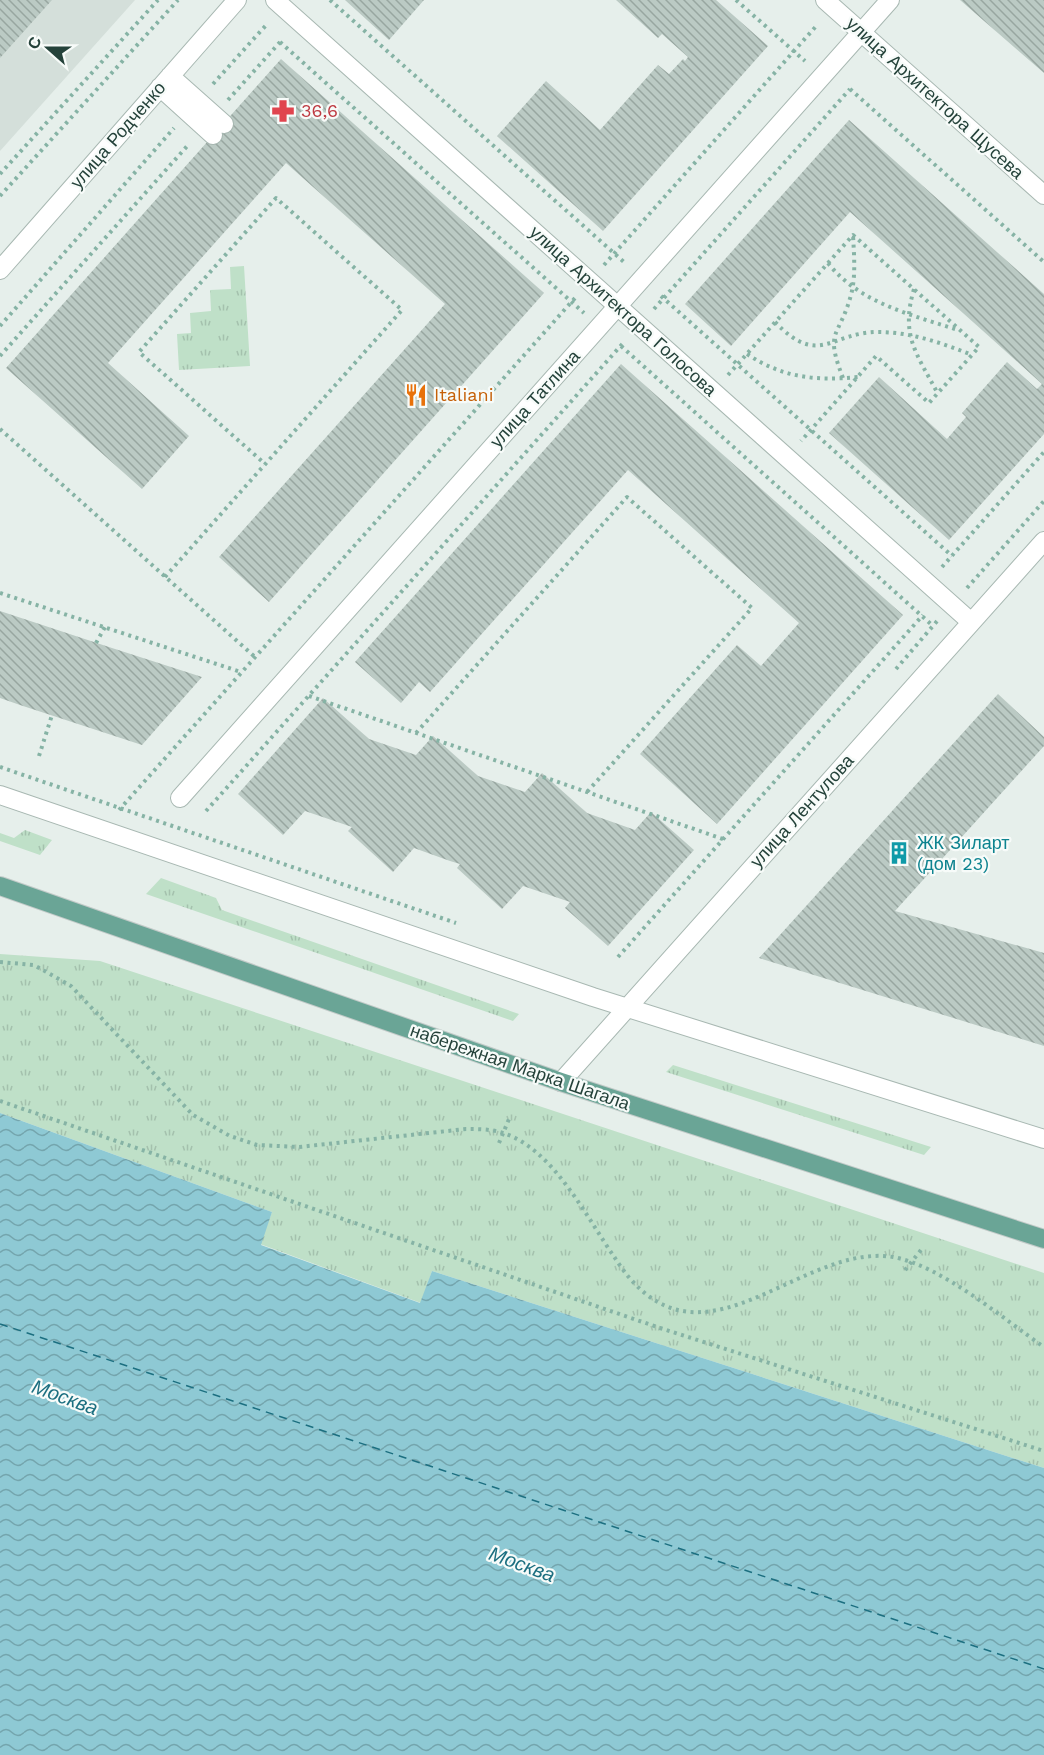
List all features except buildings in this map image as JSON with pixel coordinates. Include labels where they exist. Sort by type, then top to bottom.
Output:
[{"type":"main road","name":"набережная Марка Шагала","points":[[0,885],[561,1082],[1044,1239]]},
{"type":"street","name":"улица Родченко","points":[[0,270],[237,0]]},
{"type":"street","name":"улица Татлина","points":[[180,798],[890,0]]},
{"type":"street","name":"улица Архитектора Голосова","points":[[279,3],[971,622]]},
{"type":"street","name":"улица Архитектора Щусева","points":[[830,4],[1044,195]]},
{"type":"street","points":[[165,82],[214,125]]},
{"type":"street","name":"улица Лентулова","points":[[561,1082],[1044,541]]},
{"type":"street","points":[[0,795],[627,1008],[1044,1139]]},
{"type":"path","points":[[0,174],[158,0]]},
{"type":"path","points":[[0,196],[178,0]]},
{"type":"path","points":[[736,0],[794,52],[850,89],[1044,262]]},
{"type":"path","points":[[0,326],[193,106],[279,3]]},
{"type":"path","points":[[101,830],[794,52],[830,4]]},
{"type":"path","points":[[0,356],[214,125],[298,21]]},
{"type":"path","points":[[206,811],[850,89]]},
{"type":"path","points":[[165,577],[402,310],[276,198],[139,351],[265,464]]},
{"type":"path","points":[[713,392],[853,235]]},
{"type":"path","points":[[843,378],[832,343],[852,287],[853,235]]},
{"type":"path","points":[[786,457],[876,356],[929,403],[979,347],[853,235]]},
{"type":"path","points":[[828,263],[852,287],[880,303],[961,331]]},
{"type":"path","points":[[914,289],[907,313],[909,335],[938,394]]},
{"type":"path","points":[[775,322],[789,336],[806,345],[832,343],[874,332],[932,339],[972,355]]},
{"type":"path","points":[[747,354],[765,366],[785,374],[805,378],[858,377]]},
{"type":"path","points":[[0,429],[255,657]]},
{"type":"path","points":[[618,957],[940,594],[1044,453]]},
{"type":"path","points":[[416,733],[627,496],[752,608],[587,792]]},
{"type":"path","points":[[895,670],[940,594],[1044,501]]},
{"type":"path","points":[[0,593],[242,672]]},
{"type":"path","points":[[96,643],[105,627]]},
{"type":"path","points":[[309,696],[723,839]]},
{"type":"path","points":[[39,756],[52,715]]},
{"type":"path","points":[[0,767],[465,926]]},
{"type":"path","points":[[0,962],[33,965],[71,986],[193,1115],[221,1132],[256,1145],[298,1147],[466,1129],[503,1133],[529,1145],[544,1158],[629,1279],[649,1298],[672,1309],[694,1313],[719,1311],[849,1259],[878,1256],[911,1262],[946,1279],[1044,1347]]},
{"type":"path","points":[[0,1101],[649,1324],[1044,1451]]},
{"type":"path","points":[[500,1143],[509,1119]]},
{"type":"path","points":[[905,1270],[921,1250]]},
{"type":"shaded area","points":[[0,0],[135,0],[0,151]]},
{"type":"green space","points":[[244,266],[250,366],[179,370],[177,334],[191,333],[190,313],[211,311],[210,290],[231,289],[230,267]]},
{"type":"green space","points":[[25,830],[52,840],[40,855],[0,841],[0,833],[14,838]]},
{"type":"green space","points":[[161,878],[216,898],[222,910],[519,1014],[513,1021],[146,894]]},
{"type":"green space","points":[[0,954],[100,961],[1044,1273],[1044,1468],[432,1271],[421,1303],[260,1244],[272,1212],[0,1113]]},
{"type":"green space","points":[[673,1065],[931,1147],[924,1155],[666,1072]]},
{"type":"water","name":"Москва","points":[[0,1113],[272,1212],[261,1245],[420,1303],[432,1271],[1044,1468],[1044,1755],[0,1755]]},
{"type":"ferry route","points":[[0,1324],[1044,1669]]},
{"type":"place","name":"36,6","points":[[283,111]]},
{"type":"place","name":"Italiani","points":[[416,395]]},
{"type":"place","name":"ЖК Зиларт (дом 23)","points":[[899,853]]}]
